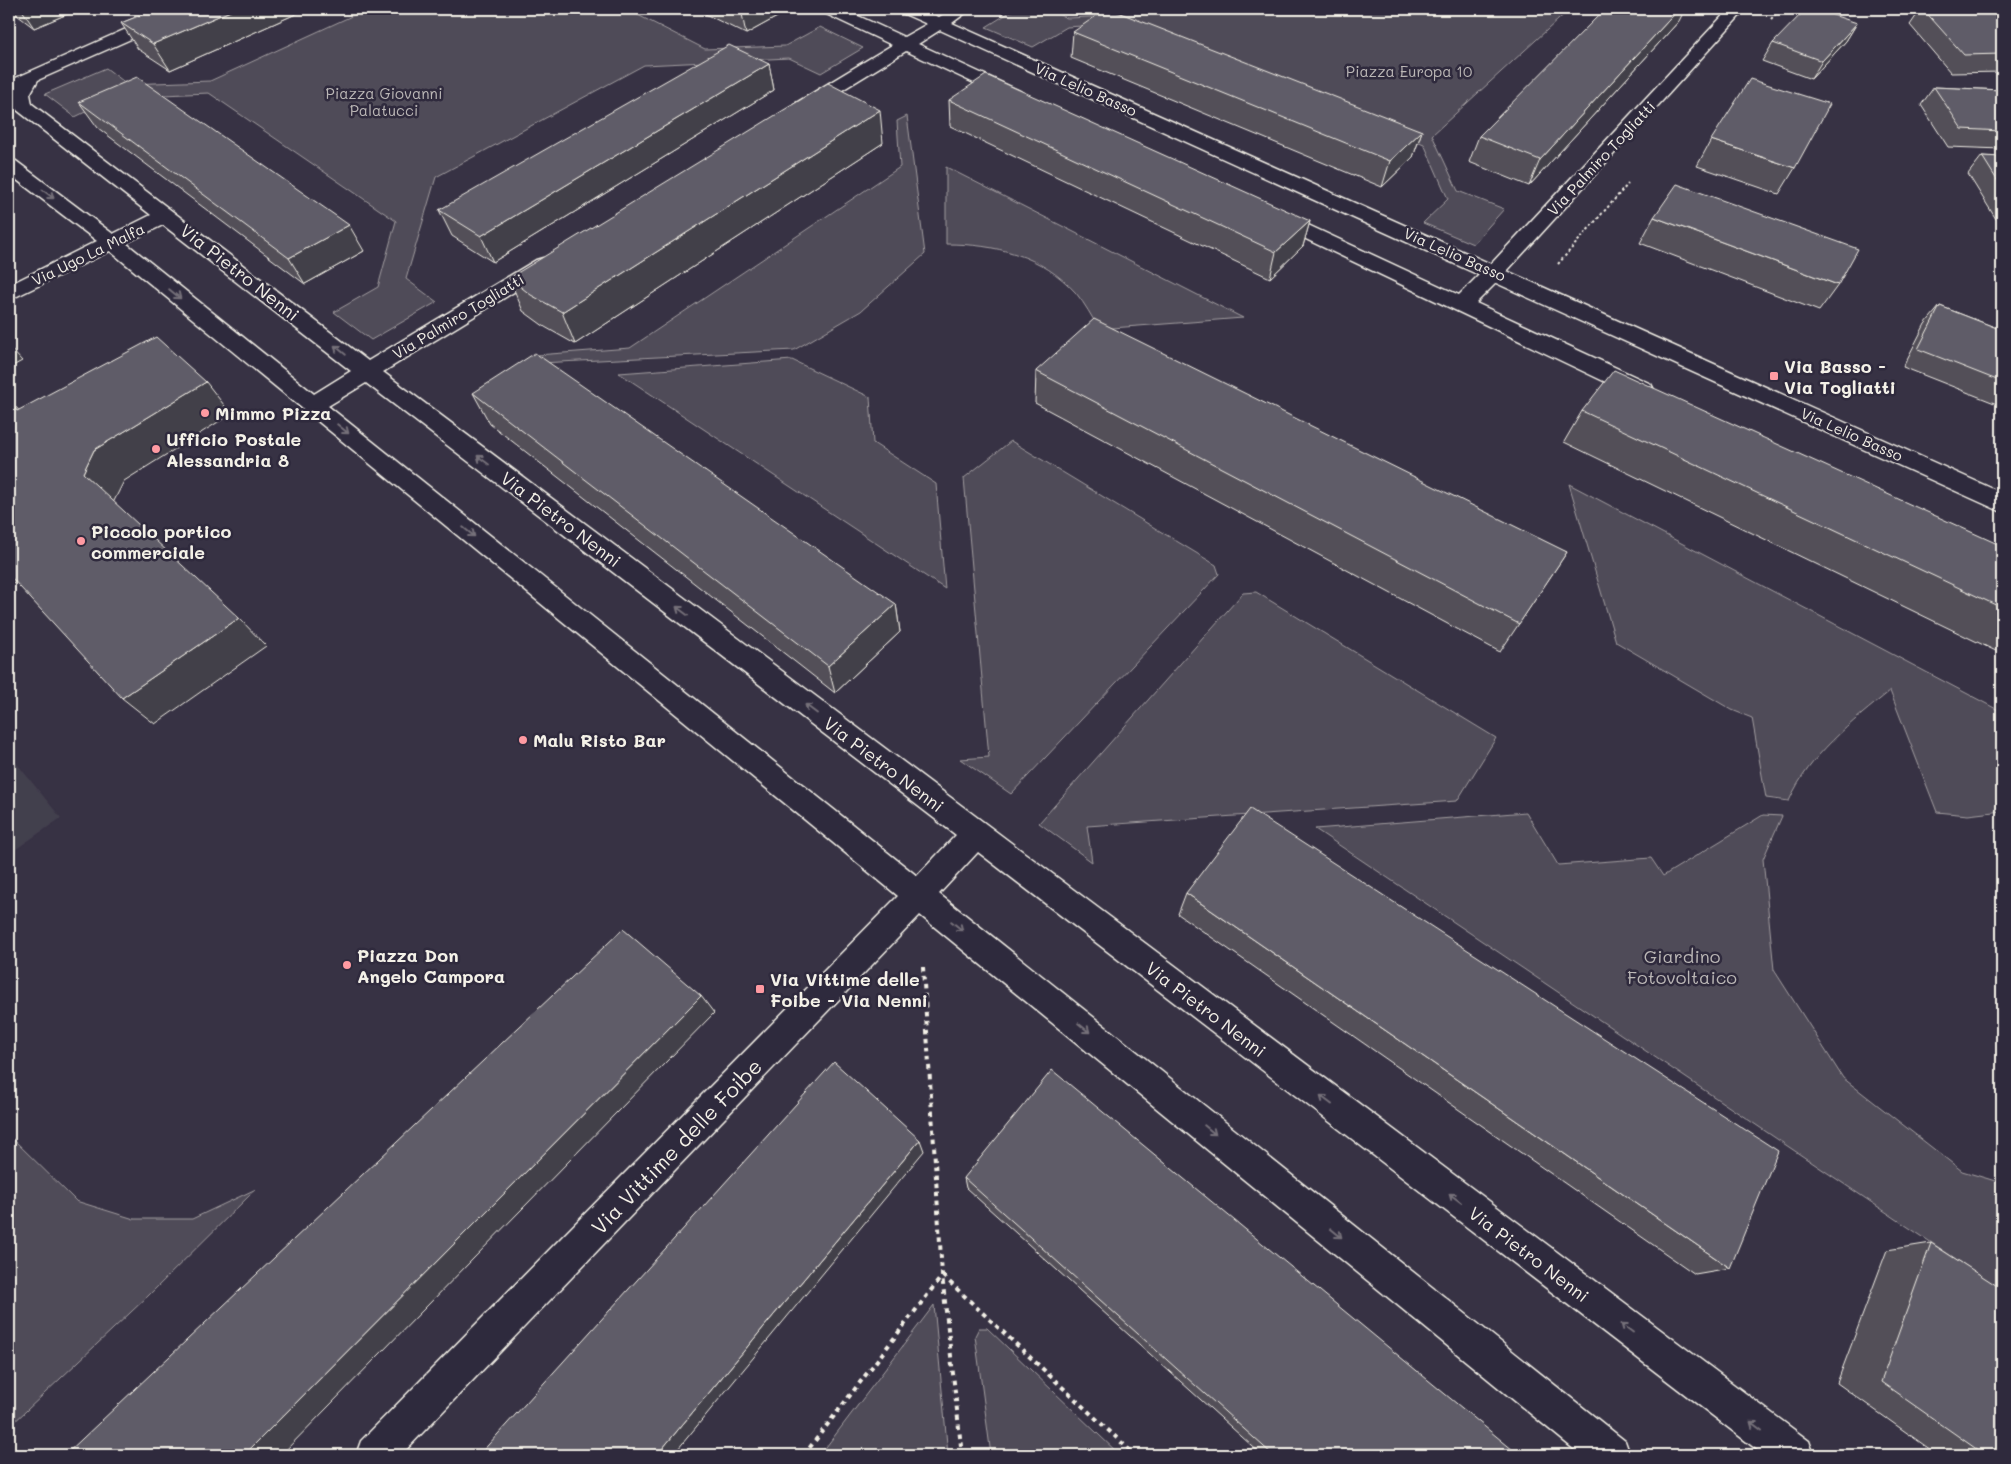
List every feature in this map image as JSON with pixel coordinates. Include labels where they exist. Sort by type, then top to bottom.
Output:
[{"type":"street","points":[[9,86],[184,9]]},
{"type":"street","points":[[830,9],[1031,103]]},
{"type":"street","name":"Via Lelio Basso","points":[[908,9],[2002,502]]},
{"type":"street","points":[[785,117],[963,9]]},
{"type":"street","name":"Via Palmiro Togliatti","points":[[1462,305],[1738,9]]},
{"type":"street","name":"Via Pietro Nenni","points":[[32,75],[21,94],[23,106],[168,216],[367,372],[1795,1455]]},
{"type":"street","points":[[9,165],[110,242],[1611,1455]]},
{"type":"street","points":[[1255,208],[1660,398]]},
{"type":"street","name":"Via Ugo La Malfa","points":[[9,293],[110,242],[168,216]]},
{"type":"street","name":"Via Palmiro Togliatti","points":[[312,405],[555,257]]},
{"type":"street","name":"Via Vittime delle Foibe","points":[[374,1455],[919,895],[976,834]]},
{"type":"path","points":[[1767,24],[1780,9]]},
{"type":"path","points":[[1553,270],[1631,181]]},
{"type":"path","points":[[923,967],[942,1275],[962,1455]]},
{"type":"path","points":[[804,1455],[942,1275]]},
{"type":"path","points":[[942,1275],[1134,1455]]},
{"type":"shaded area","points":[[9,754],[61,818],[9,854]]},
{"type":"green space","name":"Piazza Giovanni Palatucci","points":[[367,9],[626,9],[705,49],[785,46],[820,27],[863,48],[821,73],[789,58],[644,65],[436,177],[406,279],[437,302],[371,340],[334,312],[378,287],[396,221],[209,93],[116,97],[75,117],[45,94],[106,68],[127,84],[210,81]]},
{"type":"green space","name":"Piazza Europa 10","points":[[1015,9],[1046,9],[1067,18],[1139,15],[1149,9],[1570,9],[1432,135],[1458,191],[1504,209],[1473,244],[1423,223],[1448,199],[1424,144],[1125,23],[1067,27],[1033,47],[986,27]]},
{"type":"green space","points":[[907,116],[925,254],[861,311],[794,350],[521,364],[537,355],[630,348],[900,167],[897,121]]},
{"type":"green space","points":[[946,167],[1243,318],[1099,329],[1076,293],[1048,269],[1017,254],[1000,249],[946,244]]},
{"type":"green space","points":[[792,360],[870,397],[873,443],[936,484],[945,589],[619,373]]},
{"type":"green space","points":[[1011,441],[1216,565],[1219,574],[1011,794],[960,759],[989,757],[964,478]]},
{"type":"green space","points":[[1569,484],[2002,712],[2002,811],[1968,815],[1937,812],[1890,691],[1847,727],[1820,754],[1798,784],[1789,801],[1766,798],[1752,718],[1732,710],[1616,642]]},
{"type":"green space","points":[[1256,592],[1496,738],[1457,801],[1087,826],[1092,862],[1039,823],[1243,593]]},
{"type":"green space","name":"Giardino Fotovoltaico","points":[[1526,812],[1558,865],[1651,858],[1663,876],[1763,815],[1782,816],[1763,859],[1774,970],[1843,1078],[1962,1171],[2002,1183],[2002,1290],[1315,829]]},
{"type":"green space","points":[[12,1138],[76,1201],[134,1219],[192,1219],[256,1189],[148,1296],[9,1427],[9,1141]]},
{"type":"green space","points":[[934,1305],[948,1455],[820,1455]]},
{"type":"green space","points":[[979,1328],[987,1328],[1120,1455],[991,1455],[975,1336]]},
{"type":"building","points":[[156,9],[235,9],[153,44],[121,23]]},
{"type":"building","points":[[1106,9],[1422,131],[1390,161],[1073,32]]},
{"type":"building","points":[[1605,9],[1679,9],[1540,160],[1479,136]]},
{"type":"building","points":[[1806,9],[1815,9],[1857,23],[1822,61],[1773,43]]},
{"type":"building","points":[[1923,9],[1994,9],[2002,17],[2002,54],[1964,55]]},
{"type":"building","points":[[729,45],[769,64],[481,236],[439,210]]},
{"type":"building","points":[[986,75],[1310,221],[1276,252],[949,100]]},
{"type":"building","points":[[137,77],[349,225],[289,258],[79,102]]},
{"type":"building","points":[[1750,79],[1830,104],[1795,168],[1711,140]]},
{"type":"building","points":[[828,83],[880,110],[562,312],[531,295],[509,278]]},
{"type":"building","points":[[1934,87],[2002,90],[2002,131],[1962,129]]},
{"type":"building","points":[[1982,156],[2002,157],[2002,188]]},
{"type":"building","points":[[1677,184],[1858,249],[1838,285],[1654,217]]},
{"type":"building","points":[[1940,306],[2002,330],[2002,382],[1918,349]]},
{"type":"building","points":[[1094,319],[1567,552],[1519,624],[1036,371]]},
{"type":"building","name":"Piccolo portico commerciale","points":[[156,337],[206,382],[94,450],[83,473],[239,618],[122,698],[9,575],[9,401],[17,411]]},
{"type":"building","points":[[535,353],[896,604],[828,666],[473,393]]},
{"type":"building","points":[[1614,370],[2002,546],[2002,608],[1582,411]]},
{"type":"building","points":[[1250,809],[1778,1151],[1730,1268],[1186,893]]},
{"type":"building","points":[[623,929],[701,996],[244,1455],[65,1455]]},
{"type":"building","points":[[834,1062],[920,1140],[657,1455],[479,1455]]},
{"type":"building","points":[[1052,1070],[1519,1455],[1273,1455],[964,1178]]},
{"type":"building","points":[[1931,1243],[2002,1289],[2002,1455],[1985,1455],[1881,1382]]},
{"type":"place","name":"Via Basso - Via Togliatti","points":[[1774,376]]},
{"type":"place","name":"Mimmo Pizza","points":[[205,413]]},
{"type":"place","name":"Ufficio Postale Alessandria 8","points":[[156,449]]},
{"type":"place","name":"Piccolo portico commerciale","points":[[81,541]]},
{"type":"place","name":"Malu Risto Bar","points":[[523,740]]},
{"type":"place","name":"Piazza Don Angelo Campora","points":[[347,965]]},
{"type":"place","name":"Via Vittime delle Foibe - Via Nenni","points":[[760,989]]}]
